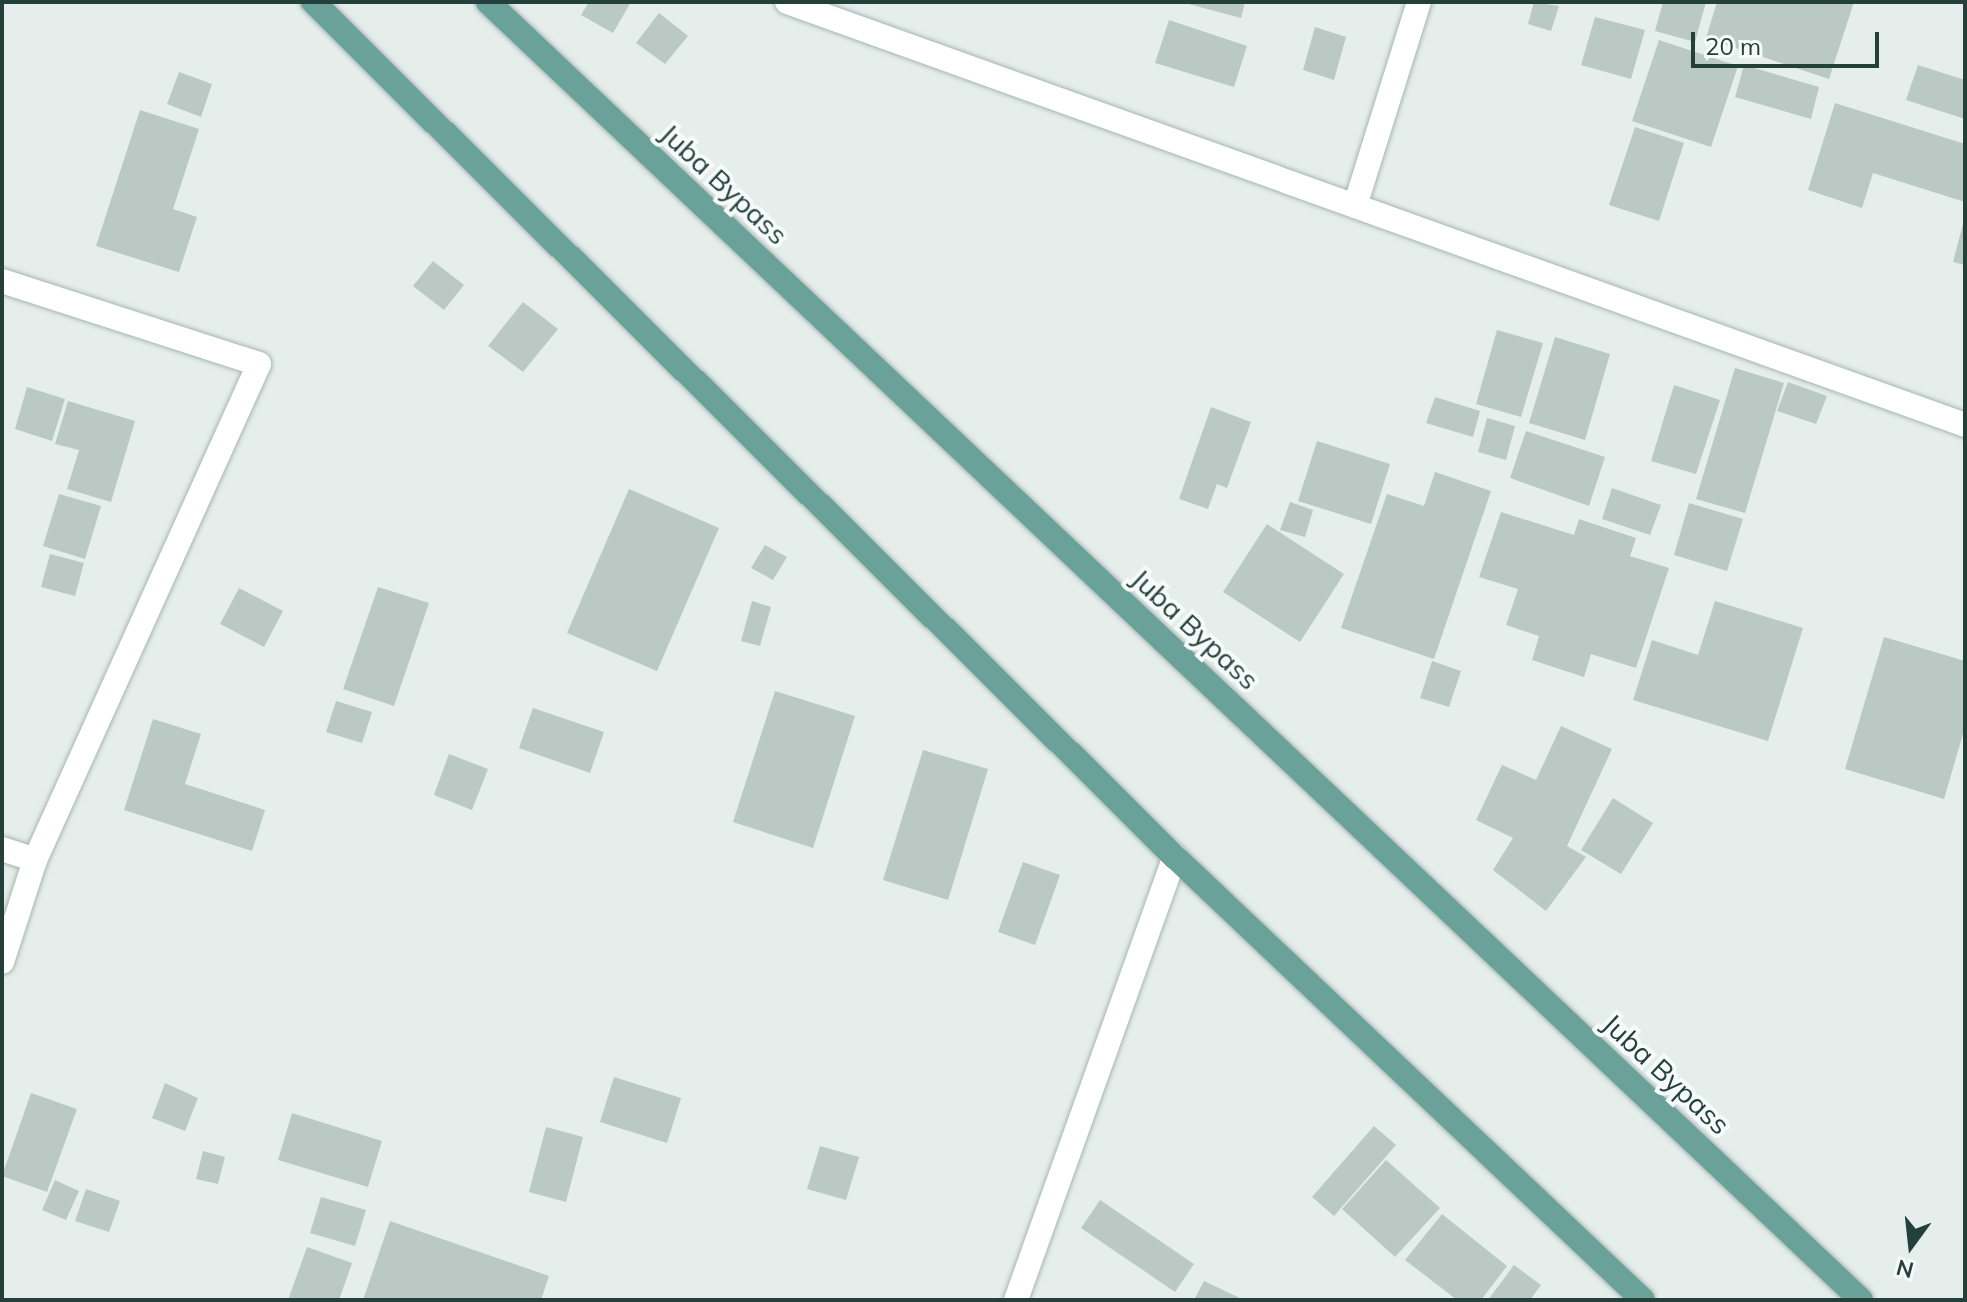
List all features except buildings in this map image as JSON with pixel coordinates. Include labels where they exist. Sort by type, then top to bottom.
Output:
[{"type":"main road","points":[[313,2],[1175,857],[1643,1300]]},
{"type":"main road","name":"Juba Bypass","points":[[488,2],[1861,1300]]},
{"type":"street","points":[[787,2],[1965,425]]},
{"type":"street","points":[[1355,206],[1419,2]]},
{"type":"street","points":[[2,281],[259,364],[35,860],[2,962]]},
{"type":"street","points":[[2,849],[35,860]]},
{"type":"street","points":[[1016,1300],[1175,857]]}]
